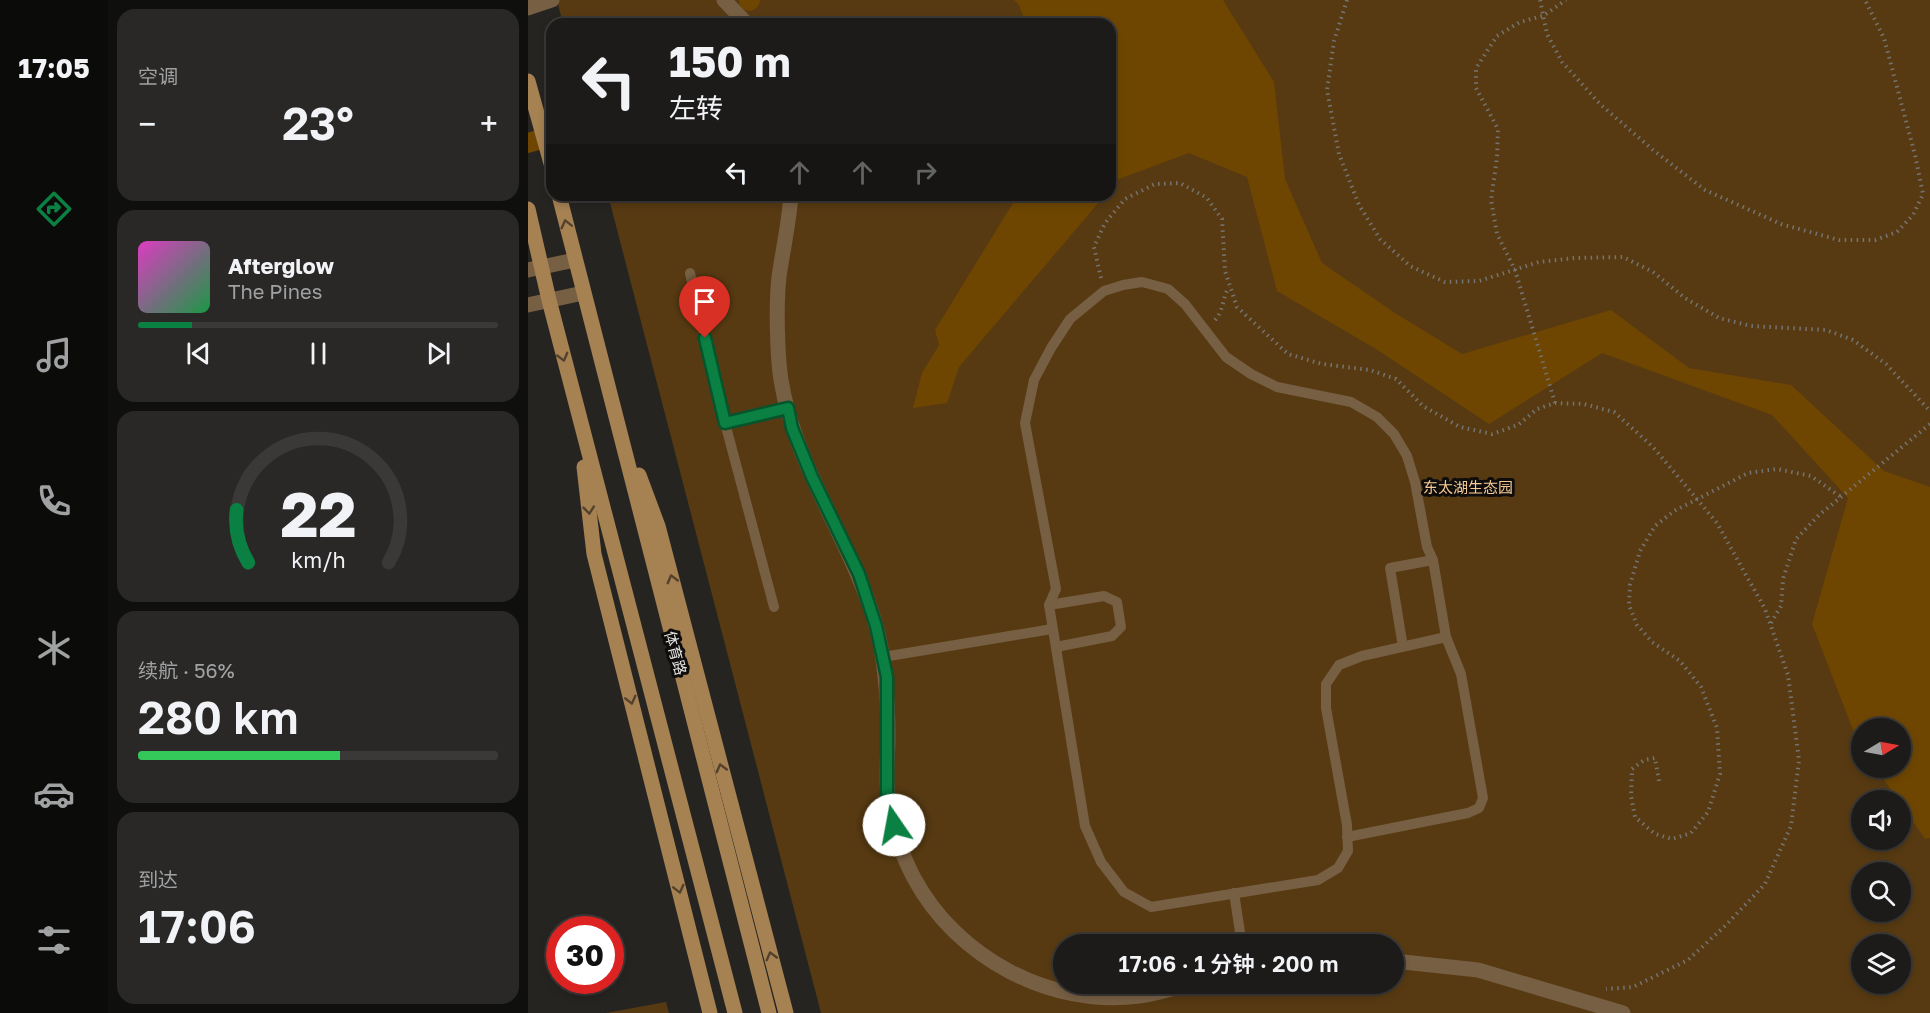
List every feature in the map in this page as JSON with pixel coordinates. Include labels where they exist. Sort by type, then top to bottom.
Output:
[{"type":"main road","points":[[528,81],[546,146]]},
{"type":"main road","name":"体育路","points":[[560,201],[769,1013]]},
{"type":"main road","points":[[528,209],[534,268],[549,300],[735,1013]]},
{"type":"main road","points":[[610,396],[658,525],[786,1013]]},
{"type":"main road","points":[[577,410],[594,554],[710,1013]]},
{"type":"street","points":[[724,0],[741,18]]},
{"type":"street","points":[[791,201],[789,228],[779,280],[780,380],[792,428],[812,477],[859,574],[876,626],[887,677],[887,792],[898,842],[915,879],[937,913],[969,944],[1006,971],[1053,988]]},
{"type":"street","points":[[534,268],[575,260]]},
{"type":"street","points":[[528,305],[583,293]]},
{"type":"street","points":[[1404,962],[1478,970],[1623,1013]]},
{"type":"street","points":[[1078,994],[1091,997],[1148,994]]},
{"type":"lane","points":[[690,273],[725,423],[774,607]]},
{"type":"lane","points":[[1347,837],[1468,813],[1479,808],[1483,798],[1461,674],[1446,637],[1433,560],[1427,547],[1415,482],[1407,456],[1394,434],[1377,417],[1351,402],[1277,387],[1251,374],[1226,357],[1185,304],[1168,289],[1142,282],[1123,285],[1104,291],[1070,319],[1034,380],[1025,423],[1056,589],[1049,605],[1085,826],[1101,862],[1124,892],[1151,907],[1318,880],[1338,868],[1348,851],[1326,708],[1326,684],[1339,665],[1362,656],[1446,637]]},
{"type":"lane","points":[[725,423],[788,408]]},
{"type":"lane","points":[[1403,646],[1390,568],[1433,560]]},
{"type":"lane","points":[[1049,605],[1104,596],[1117,602],[1121,627],[1112,636],[1056,647]]},
{"type":"lane","points":[[883,657],[1053,629]]},
{"type":"lane","points":[[1234,894],[1240,934]]},
{"type":"path","points":[[1347,0],[1334,41],[1327,90],[1339,154],[1359,205],[1380,239],[1410,266],[1445,282],[1479,281],[1539,262],[1575,258],[1623,257],[1653,272],[1685,298],[1719,318],[1751,326],[1826,330],[1853,340],[1886,364],[1930,411]]},
{"type":"path","points":[[1540,0],[1547,34],[1562,62],[1600,104],[1653,150],[1705,190],[1781,224],[1839,240],[1875,240],[1897,232],[1913,215],[1923,194],[1884,38],[1864,0]]},
{"type":"path","points":[[1555,403],[1515,270],[1497,234],[1491,200],[1497,158],[1498,129],[1491,112],[1476,88],[1476,68],[1497,36],[1520,22],[1543,16],[1566,0]]},
{"type":"path","points":[[1104,291],[1095,247],[1105,223],[1125,199],[1155,184],[1180,183],[1207,198],[1222,219],[1225,271],[1237,307],[1288,354],[1322,364],[1370,370],[1396,380],[1423,406],[1460,427],[1492,434],[1518,425],[1537,409],[1555,403],[1584,404],[1614,412],[1653,447],[1717,524],[1765,609],[1788,675],[1798,760],[1791,826],[1765,884],[1688,960],[1633,987],[1602,990]]},
{"type":"path","points":[[1205,332],[1221,313],[1226,292],[1230,286]]},
{"type":"path","points":[[1770,624],[1781,606],[1784,579],[1796,539],[1841,497],[1930,424]]},
{"type":"path","points":[[1659,781],[1655,758],[1644,760],[1632,769],[1631,796],[1635,817],[1654,834],[1672,839],[1691,833],[1708,812],[1720,774],[1717,728],[1701,687],[1680,661],[1652,642],[1637,625],[1629,605],[1630,585],[1640,551],[1655,526],[1674,511],[1748,473],[1777,469],[1811,476],[1841,497]]},
{"type":"green space","name":"东太湖生态园","points":[[557,0],[1930,0],[1930,1013],[821,1013],[610,201],[1116,201],[1116,18],[562,18]]},
{"type":"green space","points":[[666,1002],[669,1013],[606,1013]]},
{"type":"shaded area","points":[[1014,0],[1223,0],[1274,82],[1285,179],[1322,263],[1395,313],[1462,354],[1611,310],[1689,368],[1791,385],[1884,471],[1930,487],[1930,838],[1925,839],[1911,819],[1911,790],[1891,790],[1883,778],[1911,778],[1911,718],[1851,718],[1851,725],[1812,624],[1848,498],[1772,415],[1602,353],[1489,424],[1376,349],[1277,291],[1247,177],[1189,153],[1119,179],[1116,182],[1116,18],[1024,18],[1019,5]]},
{"type":"shaded area","points":[[1014,201],[1100,201],[959,367],[947,403],[913,408],[922,373],[939,345],[935,330]]},
{"type":"waterway","points":[[528,143],[546,138]]},
{"type":"route","points":[[705,338],[725,423],[788,408],[792,428],[812,477],[859,574],[876,626],[887,677],[887,792],[894,825]]}]
